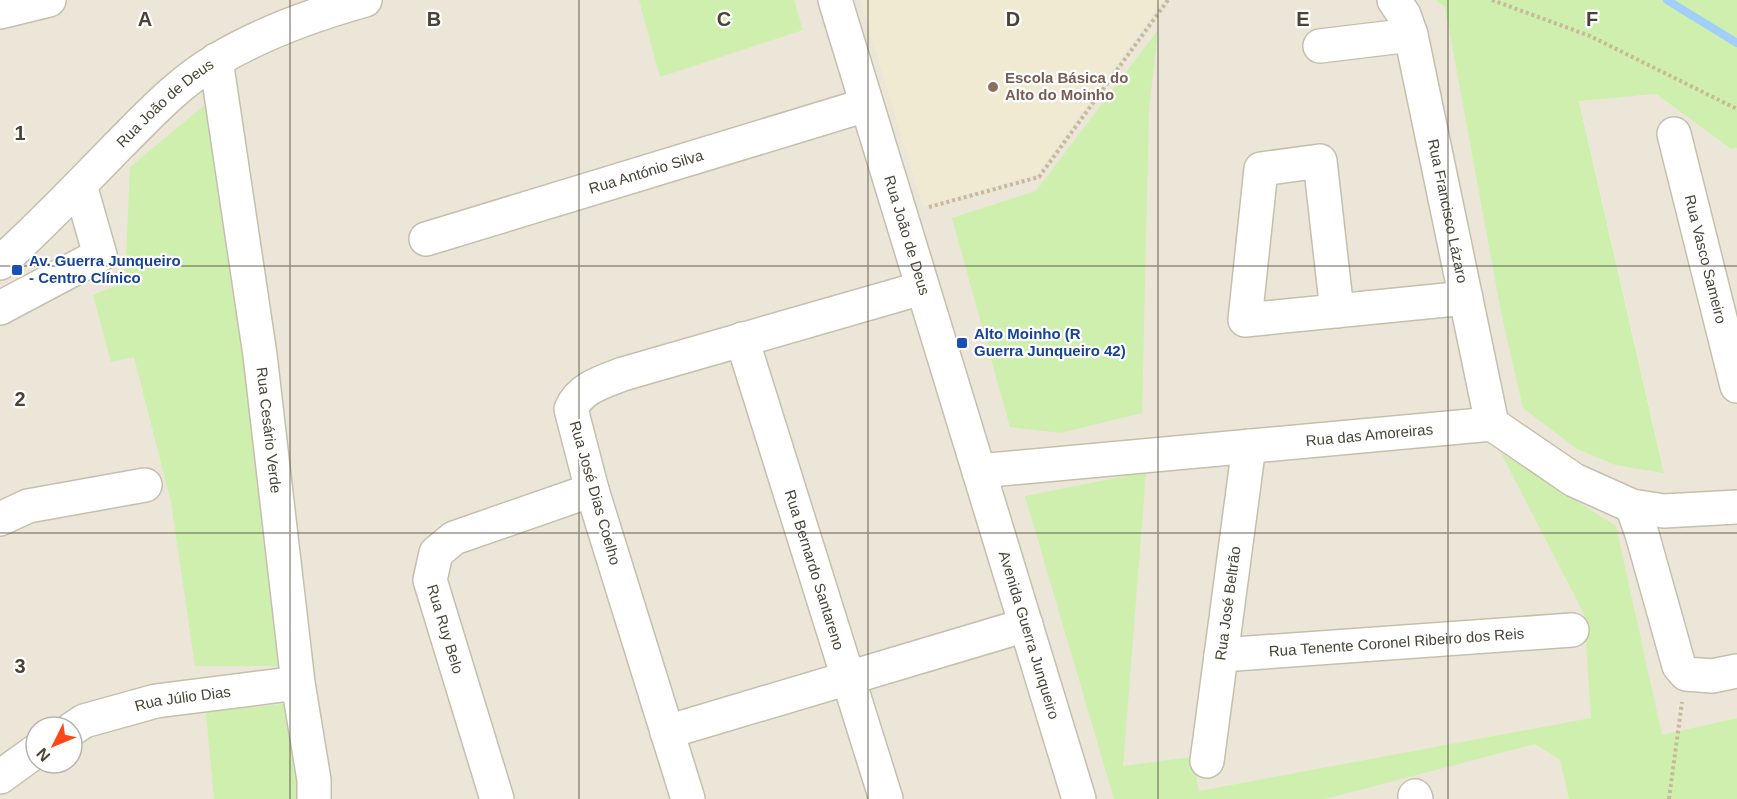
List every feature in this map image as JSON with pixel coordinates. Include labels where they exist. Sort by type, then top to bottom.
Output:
[{"type":"street","points":[[0,12],[49,0]]},
{"type":"street","name":"Rua João de Deus","points":[[0,263],[152,112],[177,89],[216,60],[264,36],[365,0]]},
{"type":"street","name":"Rua João de Deus","points":[[835,0],[979,471]]},
{"type":"street","name":"Rua Francisco Lázaro","points":[[1394,0],[1404,15],[1411,34],[1492,424]]},
{"type":"street","points":[[1320,46],[1411,34]]},
{"type":"street","name":"Rua Cesário Verde","points":[[216,60],[260,356],[298,683],[314,780],[314,799]]},
{"type":"street","name":"Rua António Silva","points":[[426,239],[866,105]]},
{"type":"street","name":"Rua Vasco Sameiro","points":[[1674,134],[1737,386]]},
{"type":"street","points":[[1337,311],[1320,161],[1261,169],[1245,320],[1337,311],[1466,298]]},
{"type":"street","points":[[0,308],[100,255],[80,185]]},
{"type":"street","name":"Rua José Dias Coelho","points":[[688,799],[592,490],[571,409],[576,398],[586,389],[623,374],[922,288]]},
{"type":"street","name":"Rua Bernardo Santareno","points":[[742,339],[886,799]]},
{"type":"street","points":[[1492,424],[1574,480],[1632,506],[1664,511],[1737,507]]},
{"type":"street","name":"Rua das Amoreiras","points":[[979,471],[1492,424]]},
{"type":"street","name":"Rua José Beltrão","points":[[1207,761],[1249,446]]},
{"type":"street","name":"Avenida Guerra Junqueiro","points":[[979,471],[1079,799]]},
{"type":"street","points":[[0,519],[28,506],[145,485]]},
{"type":"street","name":"Rua Ruy Belo","points":[[497,799],[430,580],[436,553],[454,537],[592,490]]},
{"type":"street","points":[[1632,506],[1679,666],[1686,674],[1712,676],[1737,671]]},
{"type":"street","points":[[667,732],[848,676],[1026,625]]},
{"type":"street","name":"Rua Tenente Coronel Ribeiro dos Reis","points":[[1221,655],[1572,630]]},
{"type":"street","name":"Rua Júlio Dias","points":[[84,721],[156,701],[298,683]]},
{"type":"street","points":[[0,777],[24,760]]},
{"type":"path","points":[[899,215],[1039,177],[1168,0]]},
{"type":"path","points":[[1492,0],[1590,36],[1737,109]]},
{"type":"path","points":[[1669,799],[1686,674]]},
{"type":"shaded area","points":[[0,0],[1435,0],[1445,7],[1664,472],[1579,100],[1656,94],[1731,149],[1737,148],[1737,718],[1561,760],[1569,799],[0,799]]},
{"type":"shaded area","name":"Escola Básica do Alto do Moinho","points":[[860,0],[1163,0],[1037,174],[923,207]]},
{"type":"green space","points":[[639,0],[794,0],[803,30],[660,77]]},
{"type":"green space","points":[[1435,0],[1737,0],[1737,148],[1731,149],[1656,94],[1579,101],[1664,473],[1616,465],[1577,449],[1523,408],[1501,312],[1445,7]]},
{"type":"green space","points":[[1158,30],[1149,109],[1142,413],[1060,433],[1010,427],[952,218],[1036,191]]},
{"type":"green space","points":[[224,89],[289,666],[195,666],[171,502],[134,357],[111,362],[93,295],[125,282],[130,167]]},
{"type":"green space","points":[[1501,453],[1616,526],[1662,735],[1737,718],[1737,799],[1569,799],[1560,760],[1535,744],[1325,799],[1114,799],[1025,496],[1146,472],[1123,766],[1192,757],[1199,791],[1591,718],[1584,614]]},
{"type":"green space","points":[[284,704],[292,730],[300,799],[214,799],[206,712]]},
{"type":"waterway","points":[[1667,0],[1737,43]]},
{"type":"place","name":"Escola Básica do Alto do Moinho","points":[[993,87]]},
{"type":"place","name":"Av. Guerra Junqueiro - Centro Clínico","points":[[17,270]]},
{"type":"place","name":"Alto Moinho (R Guerra Junqueiro 42)","points":[[962,343]]}]
